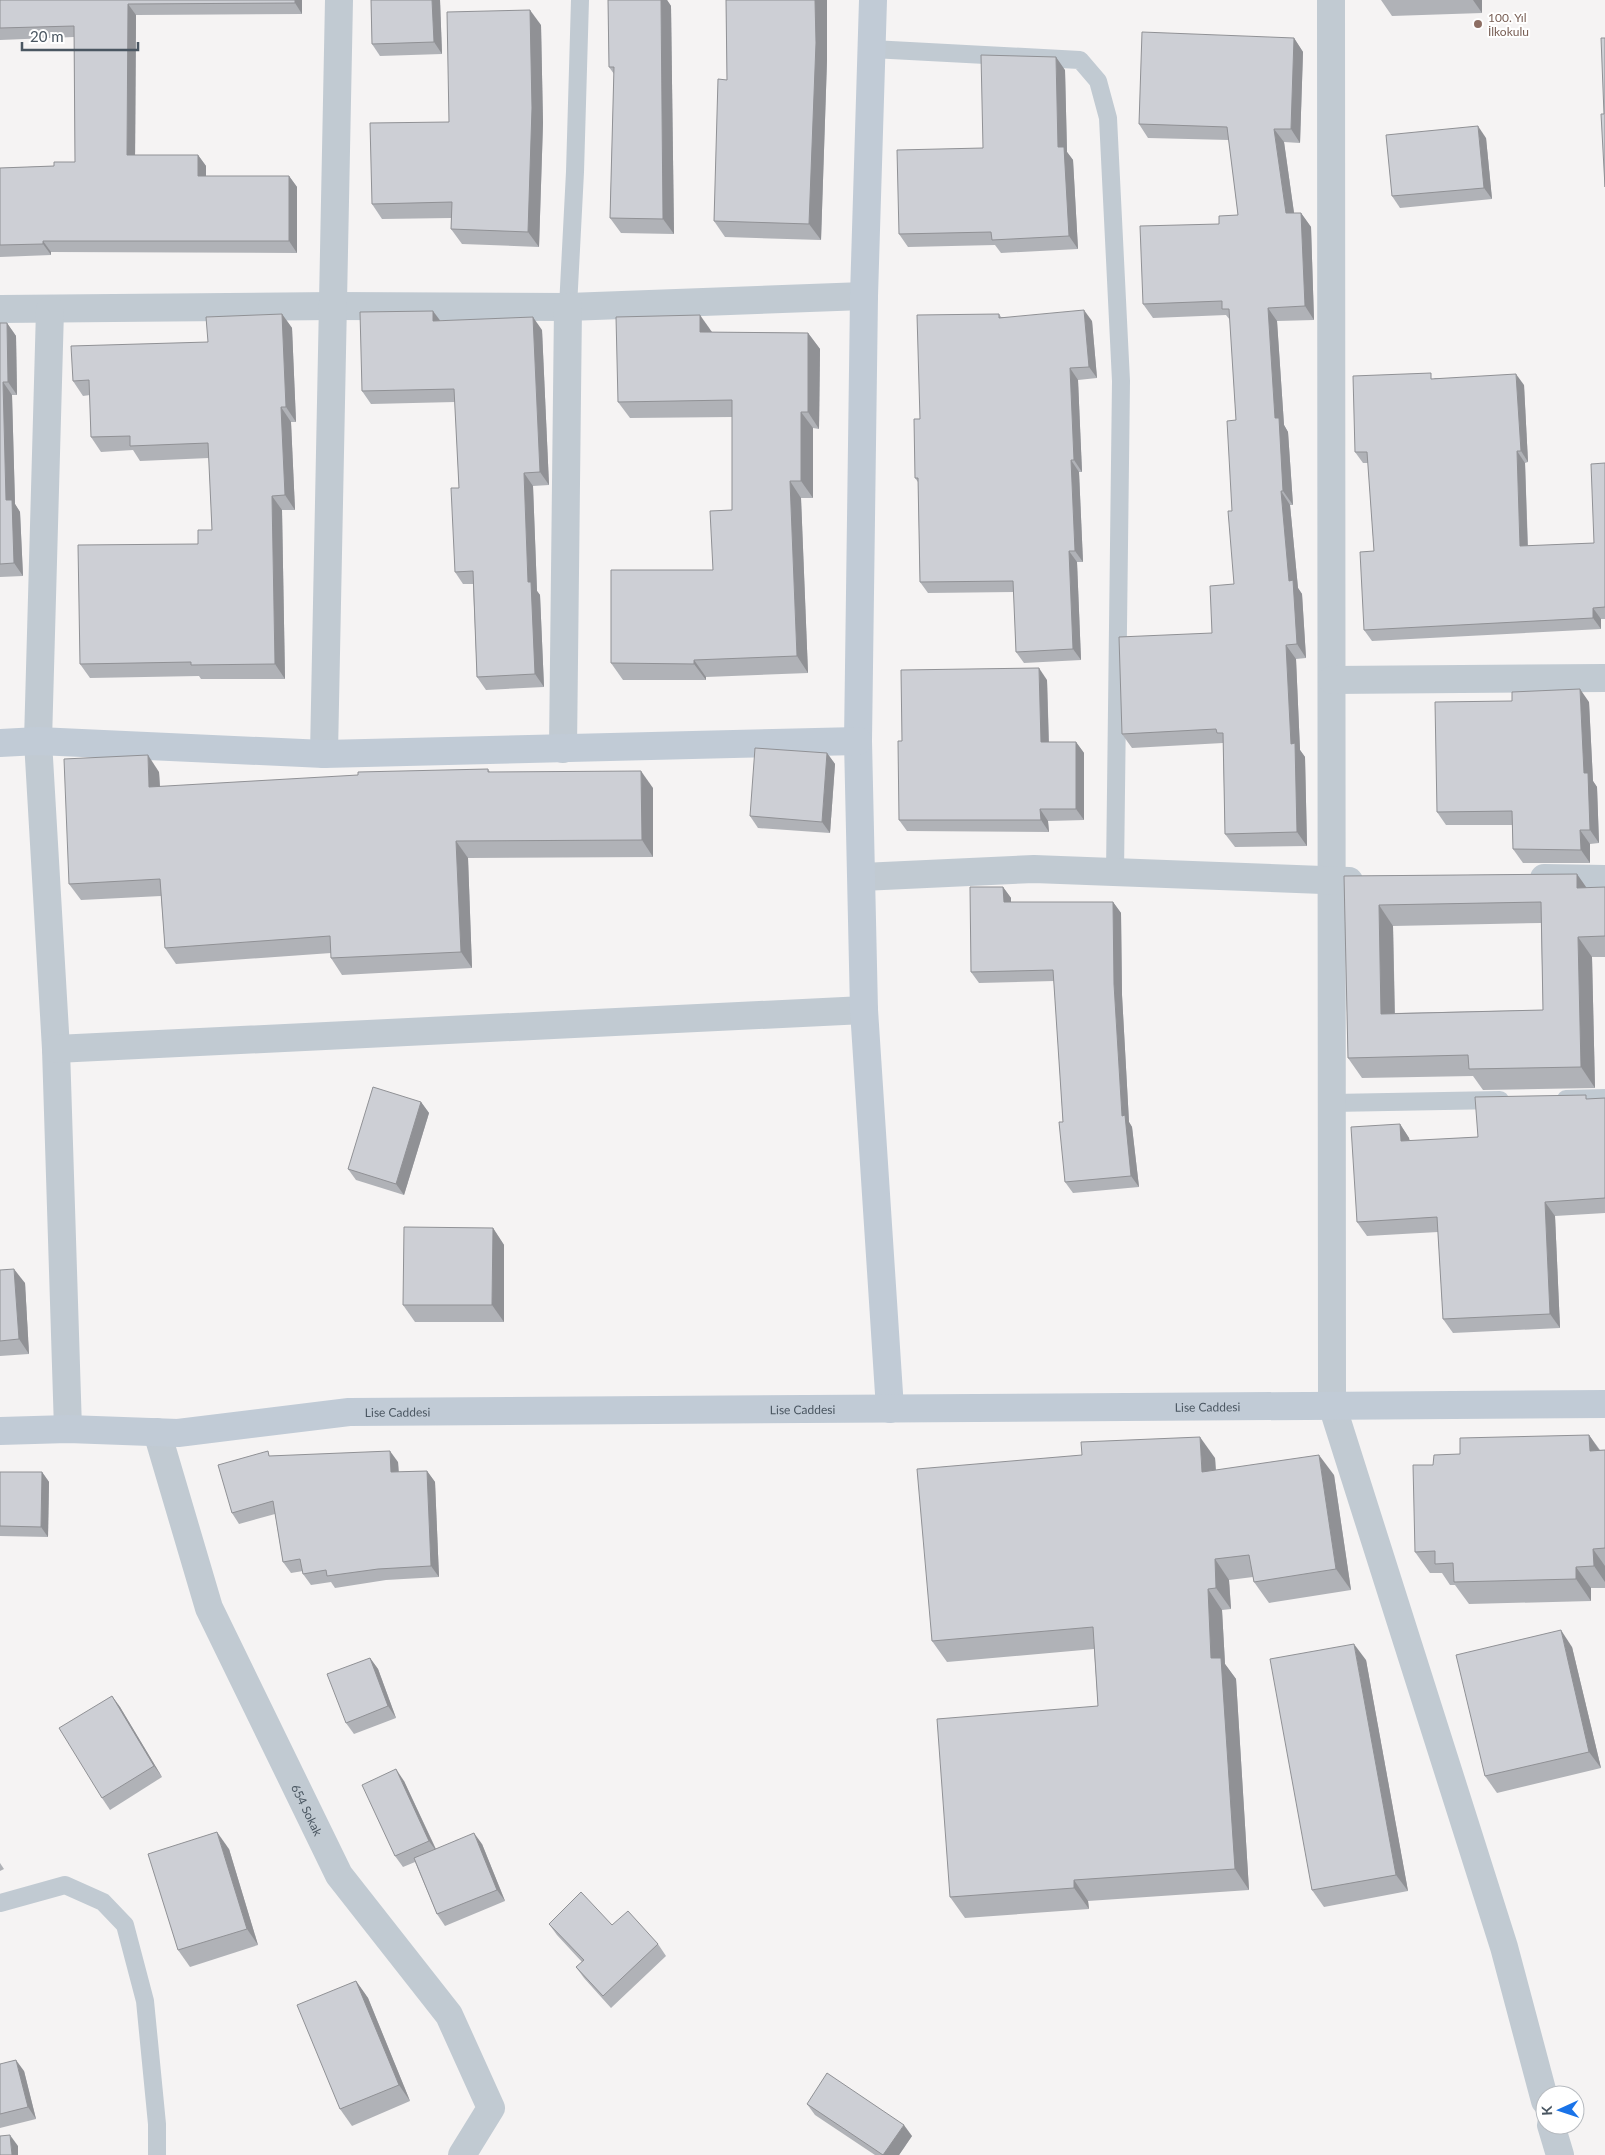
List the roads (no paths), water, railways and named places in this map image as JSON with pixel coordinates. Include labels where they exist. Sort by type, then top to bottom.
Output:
[{"type":"street","points":[[324,754],[339,0]]},
{"type":"street","points":[[873,0],[864,296],[858,741],[864,1010],[890,1409]]},
{"type":"street","points":[[1331,0],[1332,1405],[1504,1947],[1541,2085]]},
{"type":"street","points":[[0,309],[334,306],[568,307],[864,296]]},
{"type":"street","points":[[563,749],[568,307]]},
{"type":"street","points":[[50,310],[38,741],[56,1048],[68,1429]]},
{"type":"street","points":[[1332,680],[1605,678]]},
{"type":"street","points":[[0,743],[38,741],[324,754],[858,741]]},
{"type":"street","points":[[862,877],[1034,870],[1331,881],[1371,880]]},
{"type":"street","points":[[1518,878],[1605,879]]},
{"type":"street","points":[[56,1048],[864,1010]]},
{"type":"street","name":"Lise Caddesi","points":[[0,1431],[68,1429],[178,1433],[349,1412],[1605,1404]]},
{"type":"street","name":"654 Sokak","points":[[157,1432],[209,1608],[338,1875],[449,2015],[491,2108],[462,2155]]},
{"type":"street","points":[[1555,2135],[1560,2155]]},
{"type":"lane","points":[[568,307],[576,172],[580,0]]},
{"type":"lane","points":[[872,49],[1080,60],[1098,81],[1108,118],[1121,381],[1115,872]]},
{"type":"lane","points":[[1546,1099],[1605,1098]]},
{"type":"lane","points":[[1332,1103],[1517,1100]]},
{"type":"lane","points":[[0,1903],[65,1885],[103,1902],[125,1925],[145,2001],[157,2155]]},
{"type":"place","name":"100. Yıl İlkokulu","points":[[1478,24]]}]
